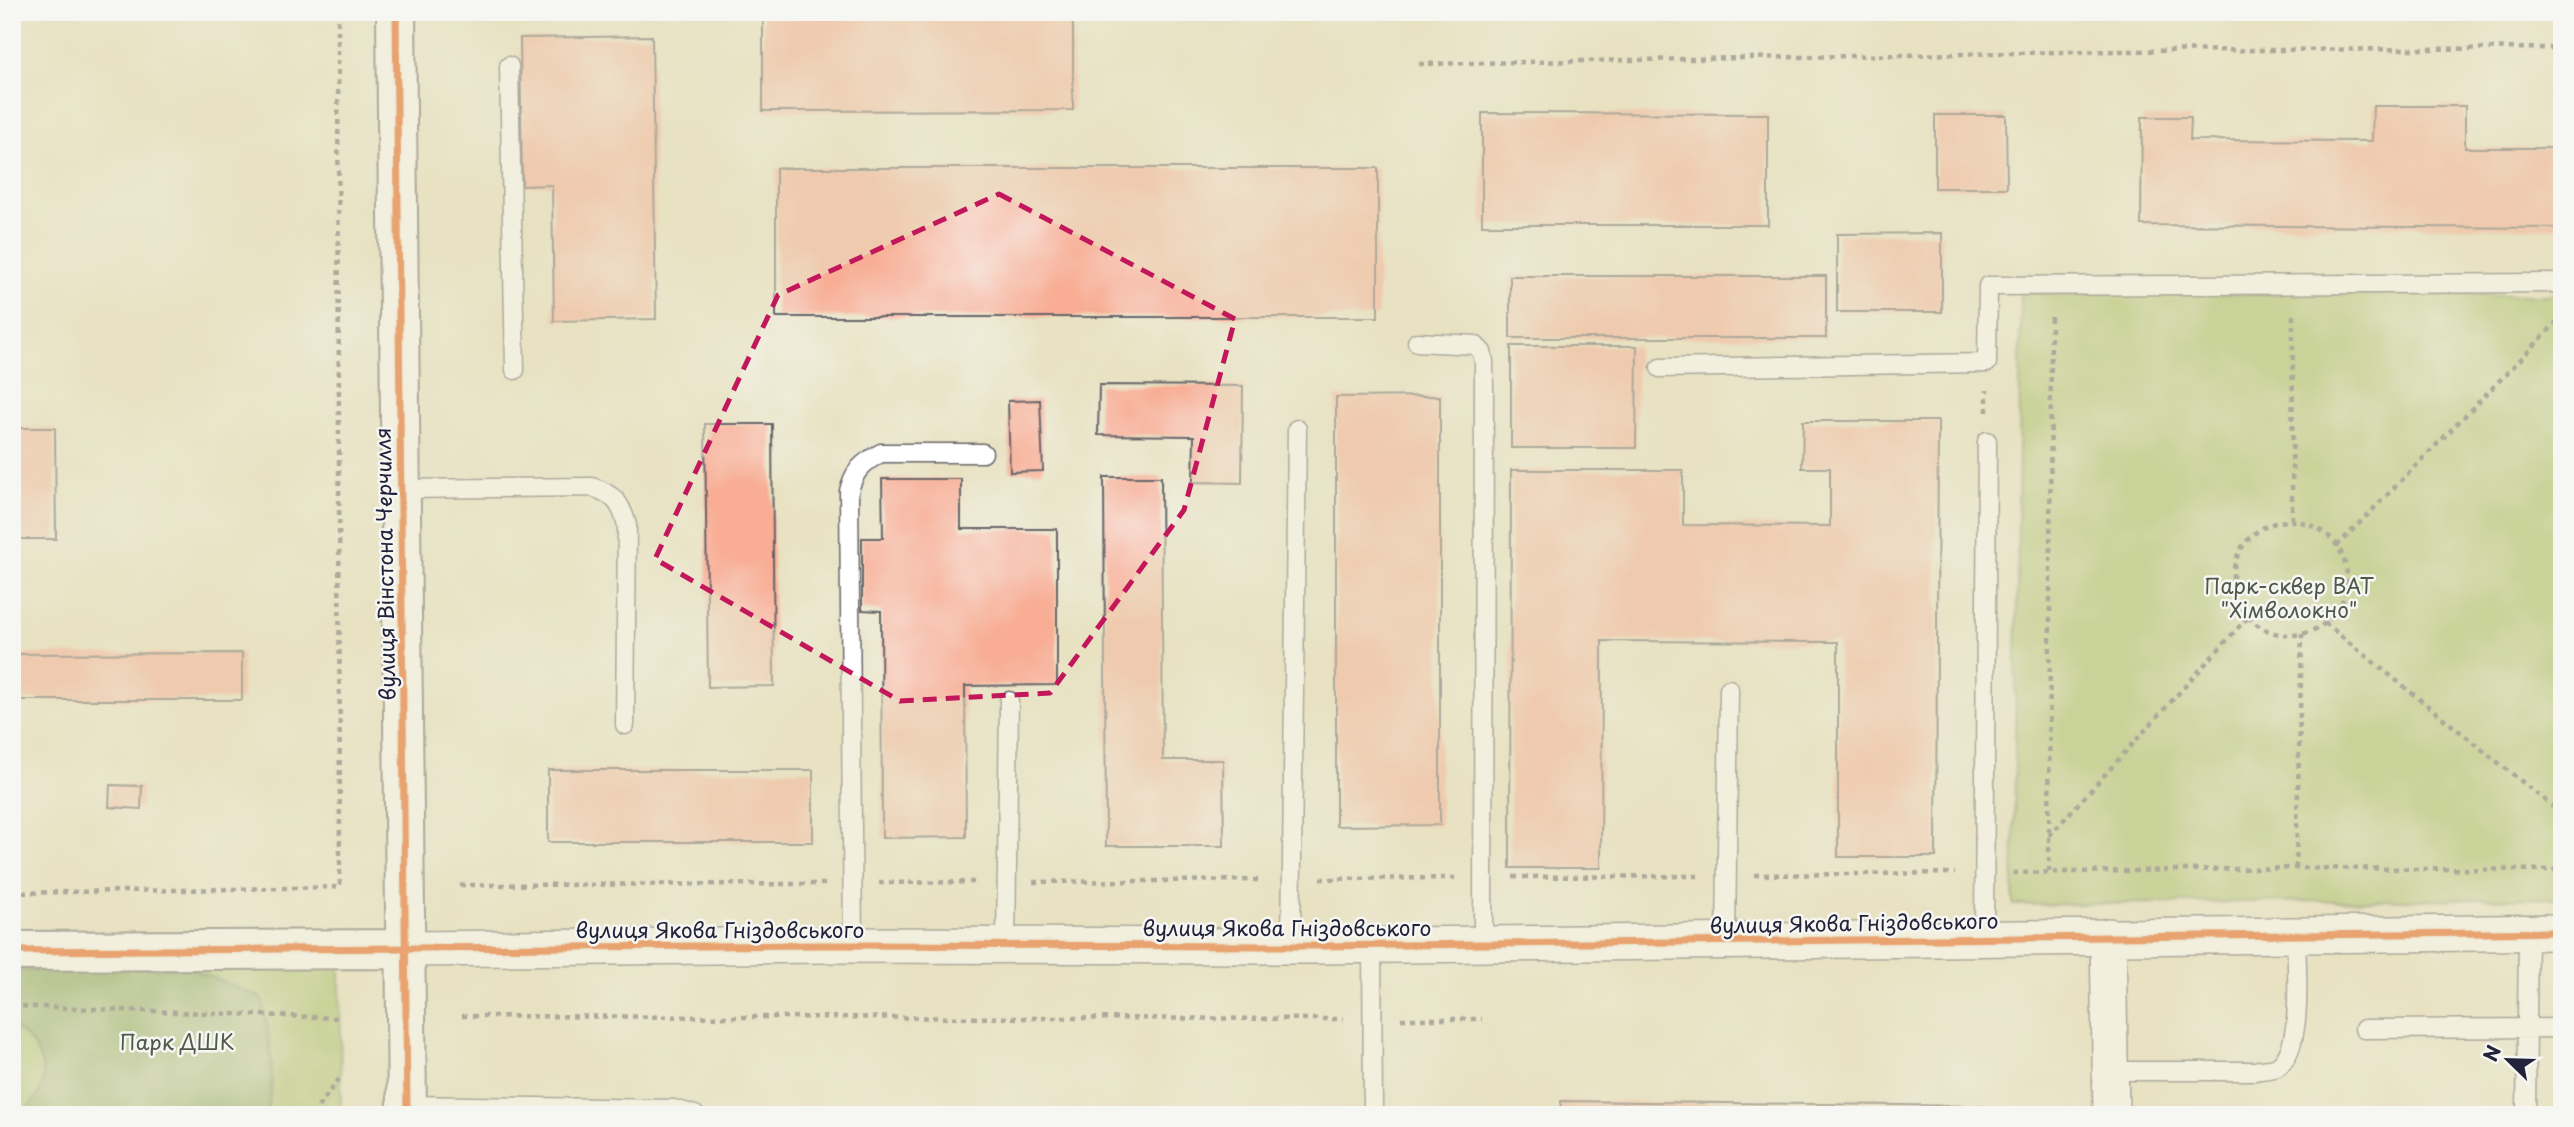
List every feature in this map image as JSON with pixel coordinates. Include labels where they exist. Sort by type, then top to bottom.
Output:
[{"type":"street","name":"вулиця Вінстона Черчилля","points":[[396,12],[407,1110]]},
{"type":"street","name":"вулиця Якова Гніздовського","points":[[12,951],[853,945],[1291,946],[2545,932]]},
{"type":"street","points":[[2108,936],[2110,1115]]},
{"type":"lane","points":[[509,66],[515,370]]},
{"type":"lane","points":[[1660,368],[1987,363],[1988,286],[2562,283]]},
{"type":"lane","points":[[1417,342],[1475,345],[1482,352],[1484,362],[1483,943]]},
{"type":"lane","points":[[1291,946],[1297,429]]},
{"type":"lane","points":[[1984,938],[1987,441]]},
{"type":"lane","points":[[853,945],[851,482],[854,473],[866,461],[881,453],[983,453]]},
{"type":"lane","points":[[401,489],[592,487],[609,492],[622,505],[627,526],[625,725]]},
{"type":"lane","points":[[1726,942],[1729,689]]},
{"type":"lane","points":[[1006,945],[1009,701]]},
{"type":"lane","points":[[2526,1115],[2527,1028],[2545,932]]},
{"type":"lane","points":[[2110,1071],[2255,1070],[2277,1067],[2289,1052],[2295,1031],[2296,934]]},
{"type":"lane","points":[[1372,943],[1373,1115]]},
{"type":"lane","points":[[2364,1030],[2562,1028]]},
{"type":"lane","points":[[407,1110],[674,1109],[695,1115]]},
{"type":"path","points":[[12,893],[340,887],[338,12]]},
{"type":"path","points":[[1419,64],[2122,51],[2562,48]]},
{"type":"path","points":[[2280,309],[2307,309]]},
{"type":"path","points":[[2292,520],[2293,309]]},
{"type":"path","points":[[2049,873],[2051,313],[2064,312]]},
{"type":"path","points":[[2337,546],[2562,317]]},
{"type":"path","points":[[1987,363],[1987,441]]},
{"type":"path","points":[[2292,520],[2310,524],[2325,533],[2337,546],[2345,562],[2347,580],[2344,597],[2325,623],[2302,634],[2272,632],[2248,617],[2237,601],[2233,582],[2235,563],[2242,545],[2256,532],[2273,523],[2292,520]]},
{"type":"path","points":[[2049,836],[2248,617]]},
{"type":"path","points":[[2325,623],[2562,814]]},
{"type":"path","points":[[2296,868],[2302,634]]},
{"type":"path","points":[[12,1006],[341,1018]]},
{"type":"path","points":[[462,1016],[1482,1019]]},
{"type":"path","points":[[312,1115],[339,1079]]},
{"type":"highlighted area","points":[[999,194],[1235,319],[1184,510],[1050,693],[900,701],[655,559],[778,295]]},
{"type":"green space","name":"Парк-сквер ВАТ \"Хімволокно\"","points":[[2021,293],[2562,295],[2562,898],[2013,905]]},
{"type":"green space","name":"Парк ДШК","points":[[340,966],[341,1115],[12,1115],[12,967]]},
{"type":"green space","name":"Парк ДШК","points":[[179,967],[194,970],[260,997],[264,1004],[272,1074],[265,1115],[22,1115],[39,1093],[43,1074],[42,1064],[33,1046],[12,1027],[12,971]]},
{"type":"building","points":[[1073,13],[1073,110],[763,111],[763,14]]},
{"type":"building","points":[[652,36],[656,319],[554,321],[552,185],[522,186],[520,38]]},
{"type":"building","points":[[2373,106],[2465,106],[2465,148],[2562,148],[2562,228],[2141,225],[2142,117],[2191,117],[2190,140],[2372,141]]},
{"type":"building","points":[[1482,113],[1768,114],[1768,225],[1482,225]]},
{"type":"building","points":[[1935,115],[2006,115],[2007,188],[1935,188]]},
{"type":"building","points":[[776,168],[1378,168],[1378,317],[776,317]]},
{"type":"building","points":[[1942,233],[1942,312],[1837,312],[1837,234]]},
{"type":"building","points":[[1510,276],[1826,276],[1826,338],[1510,338]]},
{"type":"building","points":[[1511,346],[1637,346],[1636,448],[1511,448]]},
{"type":"building","points":[[1099,385],[1243,386],[1242,483],[1193,482],[1194,436],[1098,435]]},
{"type":"building","points":[[1440,396],[1440,825],[1336,826],[1336,397]]},
{"type":"building","points":[[1040,400],[1043,471],[1010,472],[1008,401]]},
{"type":"building","points":[[1803,421],[1938,421],[1936,857],[1838,857],[1838,642],[1602,641],[1601,868],[1510,868],[1511,470],[1683,470],[1683,525],[1830,526],[1830,468],[1802,468]]},
{"type":"building","points":[[705,424],[772,424],[774,686],[708,687]]},
{"type":"building","points":[[12,428],[55,428],[56,539],[12,539]]},
{"type":"building","points":[[1104,477],[1161,477],[1163,760],[1223,760],[1224,846],[1106,846]]},
{"type":"building","points":[[882,479],[961,479],[961,529],[1057,529],[1057,685],[965,686],[966,837],[882,838],[881,611],[862,610],[862,538],[883,538]]},
{"type":"building","points":[[242,653],[242,700],[12,700],[12,654]]},
{"type":"building","points":[[548,770],[813,770],[813,842],[548,842]]},
{"type":"building","points":[[110,785],[142,786],[141,809],[109,807]]},
{"type":"building","points":[[2556,1069],[2562,1069],[2562,1110],[2556,1110]]},
{"type":"building","points":[[1561,1101],[1982,1106],[1982,1115],[1561,1115]]},
{"type":"cycle path","points":[[396,12],[407,1115]]},
{"type":"cycle path","points":[[12,951],[827,945],[1316,946],[2562,932]]}]
